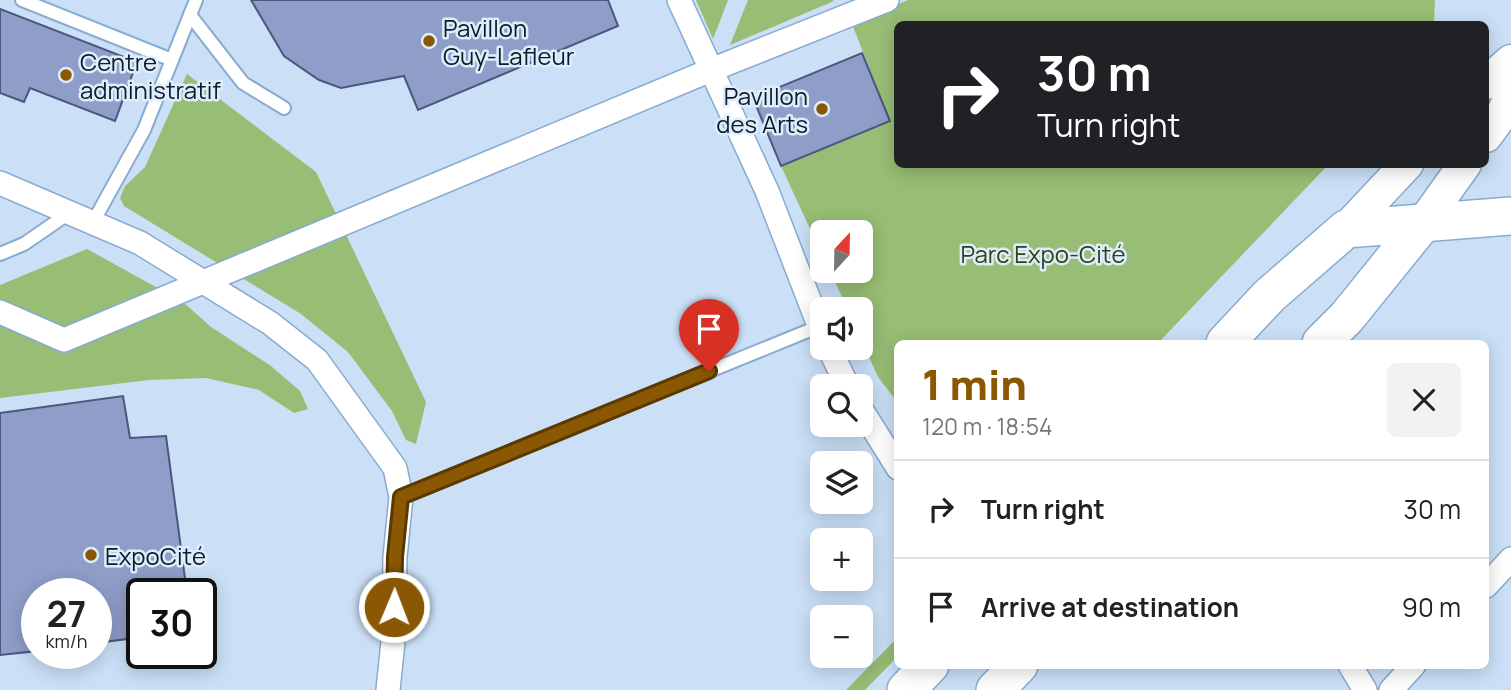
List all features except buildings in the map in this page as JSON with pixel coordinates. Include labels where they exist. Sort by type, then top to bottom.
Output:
[{"type":"main road","points":[[1228,340],[1269,296],[1346,229],[1511,216]]},
{"type":"main road","points":[[1324,340],[1347,317],[1423,223]]},
{"type":"main road","points":[[906,690],[926,669]]},
{"type":"main road","points":[[995,690],[1015,669]]},
{"type":"street","points":[[679,0],[767,191],[810,301]]},
{"type":"street","points":[[0,312],[64,340],[887,0]]},
{"type":"street","points":[[1489,80],[1511,61]]},
{"type":"street","points":[[1489,132],[1504,111],[1511,95]]},
{"type":"street","points":[[1346,229],[1403,168]]},
{"type":"street","points":[[1423,223],[1462,168]]},
{"type":"street","points":[[0,183],[140,243],[270,323],[317,360],[395,468],[401,497],[388,690]]},
{"type":"street","points":[[873,429],[894,462]]},
{"type":"street","points":[[1489,583],[1511,559]]},
{"type":"street","points":[[1352,669],[1365,690]]},
{"type":"street","points":[[1391,690],[1409,669]]},
{"type":"lane","points":[[22,0],[172,60]]},
{"type":"lane","points":[[92,224],[144,130],[196,0]]},
{"type":"lane","points":[[190,15],[243,83],[284,108]]},
{"type":"lane","points":[[0,254],[24,244],[69,213]]},
{"type":"lane","points":[[401,497],[810,333]]},
{"type":"green space","points":[[696,0],[728,0],[713,39]]},
{"type":"green space","points":[[748,0],[832,0],[834,1],[730,45]]},
{"type":"green space","name":"Parc Expo-Cité","points":[[908,0],[1435,0],[1434,21],[894,21],[894,168],[1325,168],[1161,340],[894,340],[894,398],[878,377],[870,360],[873,360],[873,297],[842,297],[836,284],[873,284],[873,220],[810,220],[810,229],[781,166],[890,121],[852,24]]},
{"type":"green space","points":[[187,74],[316,172],[426,402],[416,444],[406,440],[392,411],[348,352],[301,314],[124,206],[120,198],[125,186],[145,167]]},
{"type":"green space","points":[[87,249],[183,302],[211,327],[271,366],[300,391],[308,409],[294,413],[259,390],[206,378],[149,380],[0,398],[0,285]]},
{"type":"green space","points":[[894,641],[894,660],[865,690],[846,690],[868,668],[873,668],[873,662]]},
{"type":"place","name":"Pavillon Guy-Lafleur","points":[[429,41]]},
{"type":"place","name":"Centre administratif","points":[[66,75]]},
{"type":"place","name":"Pavillon des Arts","points":[[822,109]]},
{"type":"place","name":"ExpoCité","points":[[91,555]]},
{"type":"route","points":[[394,607],[395,557],[401,497],[709,371]]}]
